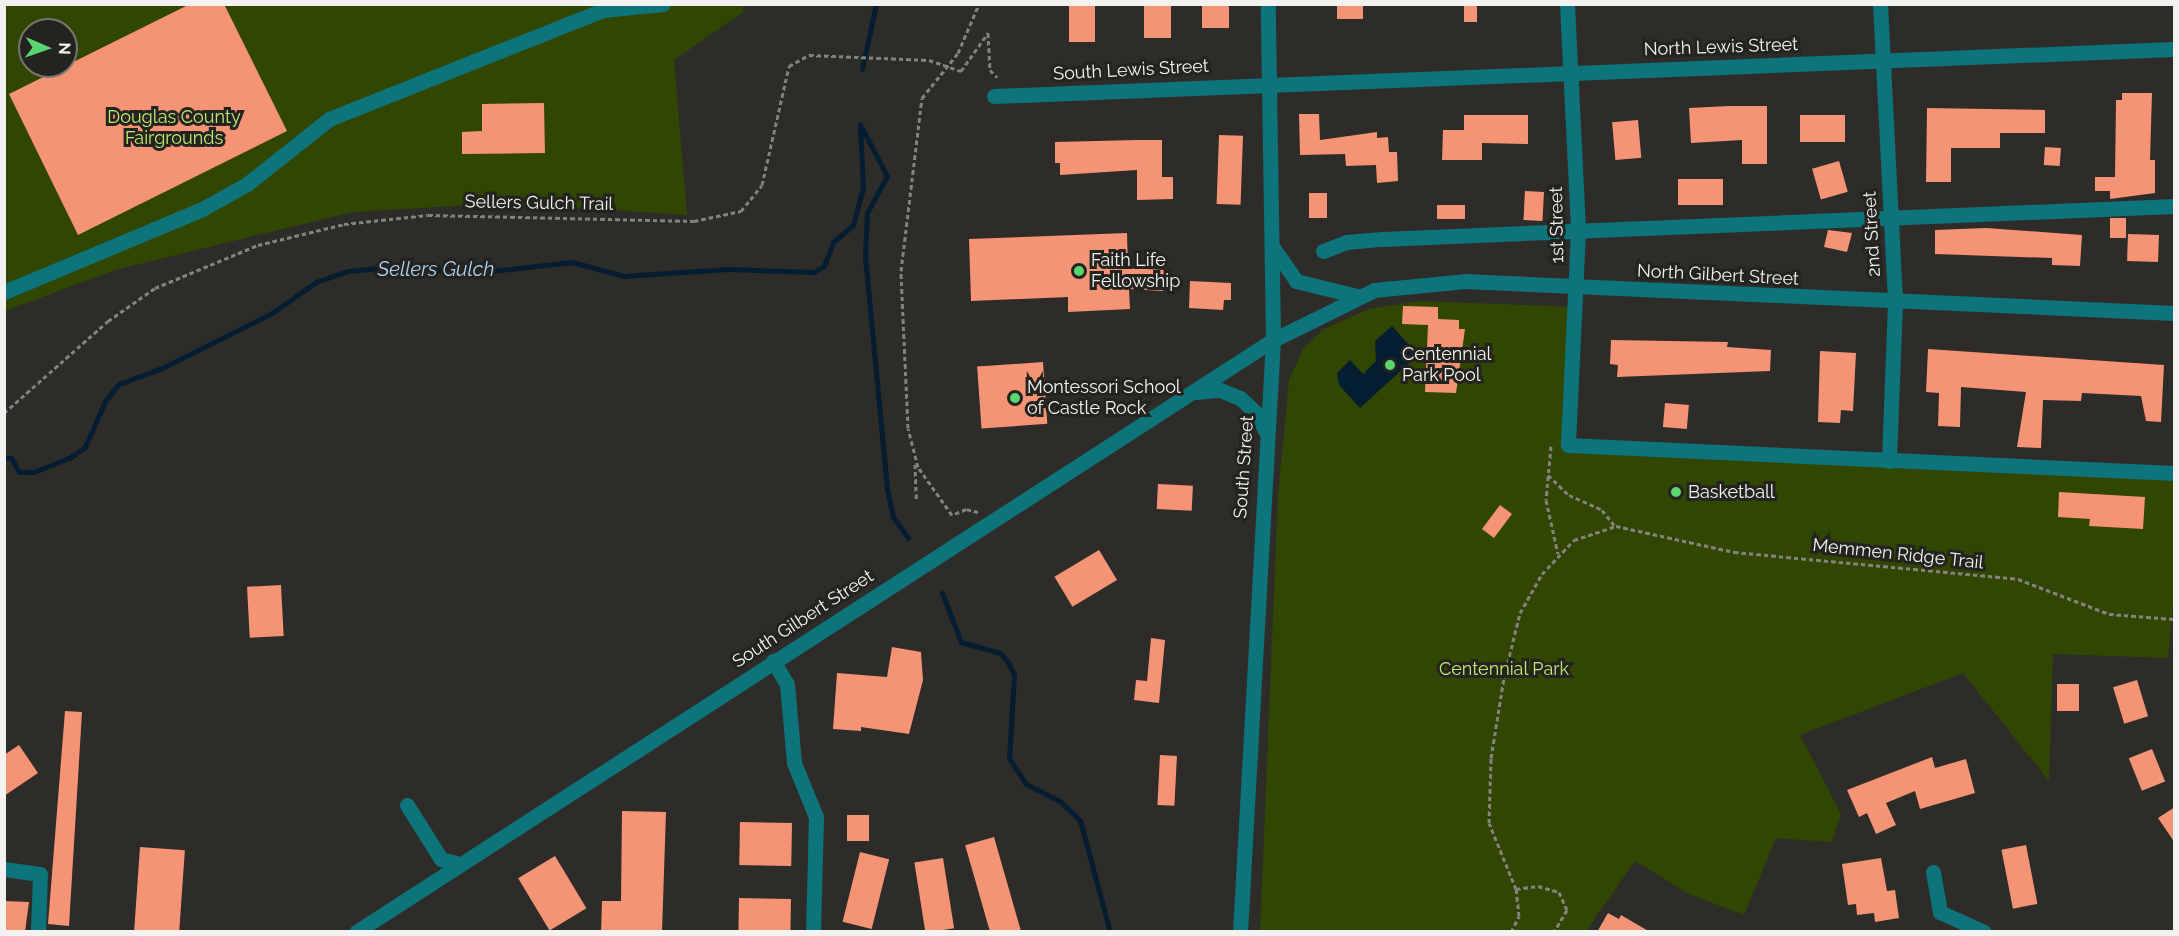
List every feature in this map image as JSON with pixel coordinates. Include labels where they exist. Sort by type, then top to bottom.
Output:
[{"type":"street","points":[[4,292],[202,209],[247,184],[329,119],[603,10],[663,4]]},
{"type":"street","name":"South Street","points":[[1240,932],[1273,340],[1269,4]]},
{"type":"street","name":"1st Street","points":[[1567,4],[1578,231],[1568,445]]},
{"type":"street","name":"2nd Street","points":[[1880,4],[1895,303],[1889,461]]},
{"type":"street","name":"North Lewis Street","points":[[1269,82],[1569,73],[2175,49]]},
{"type":"street","name":"South Lewis Street","points":[[994,96],[1269,82]]},
{"type":"street","points":[[1323,251],[1356,240],[2175,206]]},
{"type":"street","points":[[1272,245],[1296,281],[1357,296]]},
{"type":"street","name":"North Gilbert Street","points":[[1273,340],[1357,296],[1442,280],[1895,303],[2175,313]]},
{"type":"street","name":"South Gilbert Street","points":[[356,932],[986,523],[1273,340]]},
{"type":"street","points":[[1185,395],[1220,390],[1240,398],[1258,415],[1266,434]]},
{"type":"street","points":[[1568,445],[2175,473]]},
{"type":"street","points":[[773,662],[787,684],[794,763],[816,817],[813,932]]},
{"type":"street","points":[[407,805],[441,860],[460,864]]},
{"type":"street","points":[[4,869],[40,874],[38,932]]},
{"type":"street","points":[[1933,872],[1940,912],[1984,932]]},
{"type":"path","points":[[916,501],[915,456],[908,428],[901,271],[922,98],[948,65],[976,21],[979,4]]},
{"type":"path","points":[[948,65],[963,70],[988,33],[990,70],[997,78]]},
{"type":"path","name":"Sellers Gulch Trail","points":[[4,413],[108,321],[155,288],[258,245],[344,224],[428,215],[694,220],[741,211],[753,203],[762,185],[789,66],[808,55],[948,65]]},
{"type":"path","points":[[1558,554],[1547,474],[1551,444],[1568,445]]},
{"type":"path","points":[[915,456],[952,515],[976,509],[986,523]]},
{"type":"path","name":"Memmen Ridge Trail","points":[[1547,474],[1569,495],[1602,510],[1616,526],[1734,552],[2018,579],[2109,614],[2175,619]]},
{"type":"path","points":[[1510,932],[1519,916],[1516,889],[1489,823],[1491,758],[1510,641],[1530,594],[1558,554],[1574,540],[1616,526]]},
{"type":"path","points":[[1516,889],[1538,886],[1558,892],[1567,910],[1554,932]]},
{"type":"green space","name":"Douglas County Fairgrounds","points":[[743,4],[743,12],[674,60],[687,215],[507,203],[352,212],[115,270],[5,311],[4,5]]},
{"type":"green space","name":"Centennial Park","points":[[1419,301],[1576,307],[1568,445],[2174,473],[2174,595],[2168,658],[2053,654],[2049,781],[1963,673],[1800,735],[1841,814],[1832,842],[1776,838],[1744,915],[1687,893],[1635,861],[1586,931],[1260,932],[1278,495],[1289,380],[1303,349],[1324,329],[1369,309]]},
{"type":"water","name":"Centennial Park Pool","points":[[1392,326],[1418,355],[1360,408],[1339,385],[1337,373],[1350,360],[1363,374],[1376,361],[1375,341]]},
{"type":"building","points":[[190,4],[224,4],[287,131],[78,235],[9,94],[41,78],[78,78],[78,60]]},
{"type":"building","points":[[1069,4],[1095,4],[1095,42],[1069,42]]},
{"type":"building","points":[[1144,4],[1171,4],[1171,38],[1144,38]]},
{"type":"building","points":[[1202,4],[1229,4],[1229,28],[1202,28]]},
{"type":"building","points":[[1337,4],[1363,4],[1363,19],[1337,19]]},
{"type":"building","points":[[1464,4],[1477,4],[1477,22],[1464,22]]},
{"type":"building","points":[[2122,93],[2152,93],[2150,160],[2155,160],[2155,193],[2110,199],[2110,191],[2095,191],[2095,177],[2115,177],[2116,100],[2122,100]]},
{"type":"building","points":[[544,103],[545,153],[462,154],[462,132],[482,131],[482,104]]},
{"type":"building","points":[[1767,106],[1767,164],[1742,164],[1742,140],[1691,143],[1689,108]]},
{"type":"building","points":[[1927,108],[2045,110],[2045,133],[2000,133],[2000,148],[1951,148],[1951,182],[1926,182]]},
{"type":"building","points":[[1299,114],[1319,114],[1320,140],[1377,132],[1377,138],[1388,137],[1389,152],[1397,152],[1398,181],[1377,183],[1376,165],[1346,166],[1345,154],[1300,155]]},
{"type":"building","points":[[1464,115],[1528,115],[1528,144],[1482,143],[1482,160],[1442,160],[1443,130],[1464,130]]},
{"type":"building","points":[[1800,115],[1845,115],[1845,142],[1800,142]]},
{"type":"building","points":[[1638,120],[1641,158],[1615,160],[1612,122]]},
{"type":"building","points":[[1219,135],[1243,136],[1241,205],[1217,204]]},
{"type":"building","points":[[1162,140],[1162,177],[1173,177],[1173,199],[1137,200],[1137,170],[1060,175],[1060,163],[1055,163],[1055,142]]},
{"type":"building","points":[[2045,147],[2061,148],[2060,166],[2044,165]]},
{"type":"building","points":[[1839,161],[1848,192],[1821,199],[1812,169]]},
{"type":"building","points":[[1678,179],[1723,179],[1723,205],[1678,205]]},
{"type":"building","points":[[1525,191],[1544,192],[1542,221],[1523,220]]},
{"type":"building","points":[[1309,193],[1327,193],[1327,218],[1309,218]]},
{"type":"building","points":[[1437,205],[1465,205],[1465,219],[1437,219]]},
{"type":"building","points":[[2110,218],[2126,218],[2126,238],[2110,238]]},
{"type":"building","points":[[1986,228],[2082,235],[2080,266],[2052,265],[2052,258],[1935,254],[1935,230]]},
{"type":"building","points":[[1828,230],[1852,233],[1847,252],[1824,247]]},
{"type":"building","points":[[1127,233],[1128,268],[1164,270],[1163,291],[1129,289],[1130,309],[1068,312],[1068,297],[971,301],[969,239]]},
{"type":"building","points":[[2128,234],[2159,235],[2158,262],[2127,261]]},
{"type":"building","points":[[1190,281],[1231,283],[1231,300],[1224,300],[1223,310],[1189,308]]},
{"type":"building","points":[[1403,306],[1438,307],[1438,319],[1459,320],[1459,329],[1465,329],[1456,393],[1425,392],[1428,325],[1402,324]]},
{"type":"building","points":[[1611,340],[1728,342],[1727,347],[1771,350],[1770,371],[1617,377],[1618,365],[1610,364]]},
{"type":"building","points":[[1928,349],[2164,365],[2161,422],[2146,421],[2141,396],[2082,393],[2081,401],[2043,400],[2041,448],[2017,447],[2026,392],[1961,387],[1960,427],[1938,426],[1939,393],[1926,392]]},
{"type":"building","points":[[1820,351],[1856,353],[1853,411],[1841,410],[1840,423],[1818,422]]},
{"type":"building","points":[[1043,362],[1047,424],[981,428],[977,367]]},
{"type":"building","points":[[1665,403],[1689,405],[1687,429],[1663,427]]},
{"type":"building","points":[[1158,484],[1193,486],[1192,511],[1157,509]]},
{"type":"building","points":[[2059,492],[2145,497],[2143,529],[2089,526],[2090,519],[2058,517]]},
{"type":"building","points":[[1500,505],[1512,514],[1494,538],[1482,529]]},
{"type":"building","points":[[1099,550],[1117,580],[1072,607],[1054,577]]},
{"type":"building","points":[[281,585],[284,636],[250,638],[247,587]]},
{"type":"building","points":[[1151,638],[1165,640],[1159,703],[1134,700],[1136,680],[1147,681]]},
{"type":"building","points":[[892,647],[921,652],[923,680],[909,734],[861,727],[861,731],[833,729],[837,673],[887,677]]},
{"type":"building","points":[[2137,680],[2148,716],[2124,724],[2113,687]]},
{"type":"building","points":[[2057,684],[2079,684],[2079,711],[2057,711]]},
{"type":"building","points":[[65,711],[82,712],[69,926],[48,924]]},
{"type":"building","points":[[19,745],[38,773],[4,796],[4,755]]},
{"type":"building","points":[[2152,749],[2165,781],[2142,791],[2129,758]]},
{"type":"building","points":[[1160,755],[1177,756],[1174,806],[1157,805]]},
{"type":"building","points":[[1932,757],[1935,768],[1966,759],[1975,793],[1920,809],[1915,791],[1886,803],[1896,825],[1876,834],[1867,813],[1859,817],[1847,790]]},
{"type":"building","points":[[2175,807],[2175,843],[2158,818]]},
{"type":"building","points":[[622,811],[666,812],[662,932],[601,932],[602,901],[621,901]]},
{"type":"building","points":[[847,815],[869,815],[869,841],[847,841]]},
{"type":"building","points":[[740,822],[792,823],[791,866],[739,865]]},
{"type":"building","points":[[994,837],[1021,932],[990,932],[965,845]]},
{"type":"building","points":[[2026,845],[2037,904],[2013,909],[2001,850]]},
{"type":"building","points":[[140,847],[185,850],[179,932],[134,932]]},
{"type":"building","points":[[860,852],[889,859],[872,929],[843,922]]},
{"type":"building","points":[[555,856],[586,908],[550,930],[518,878]]},
{"type":"building","points":[[943,858],[954,928],[925,932],[914,863]]},
{"type":"building","points":[[1881,858],[1887,891],[1895,890],[1899,918],[1875,922],[1874,913],[1857,915],[1856,904],[1848,905],[1842,864]]},
{"type":"building","points":[[739,898],[791,899],[790,932],[738,932]]},
{"type":"building","points":[[4,901],[29,902],[25,932],[4,932]]},
{"type":"building","points":[[1608,913],[1619,919],[1621,915],[1650,932],[1597,932]]},
{"type":"waterway","name":"Sellers Gulch","points":[[862,69],[876,4]]},
{"type":"waterway","name":"Sellers Gulch","points":[[4,458],[11,458],[19,472],[34,472],[71,457],[85,447],[105,401],[119,384],[162,368],[272,313],[316,282],[348,271],[400,266],[474,273],[572,262],[624,276],[728,269],[814,272],[824,266],[833,242],[853,225],[863,188],[860,124]]},
{"type":"waterway","points":[[862,128],[887,176],[867,213],[865,256],[887,489],[893,517],[908,538]]},
{"type":"waterway","points":[[942,593],[961,642],[1000,653],[1008,662],[1014,675],[1009,758],[1026,784],[1060,801],[1080,820],[1110,932]]},
{"type":"place","name":"Faith Life Fellowship","points":[[1079,271]]},
{"type":"place","name":"Centennial Park Pool","points":[[1390,365]]},
{"type":"place","name":"Montessori School of Castle Rock","points":[[1015,398]]},
{"type":"place","name":"Basketball","points":[[1676,492]]}]
